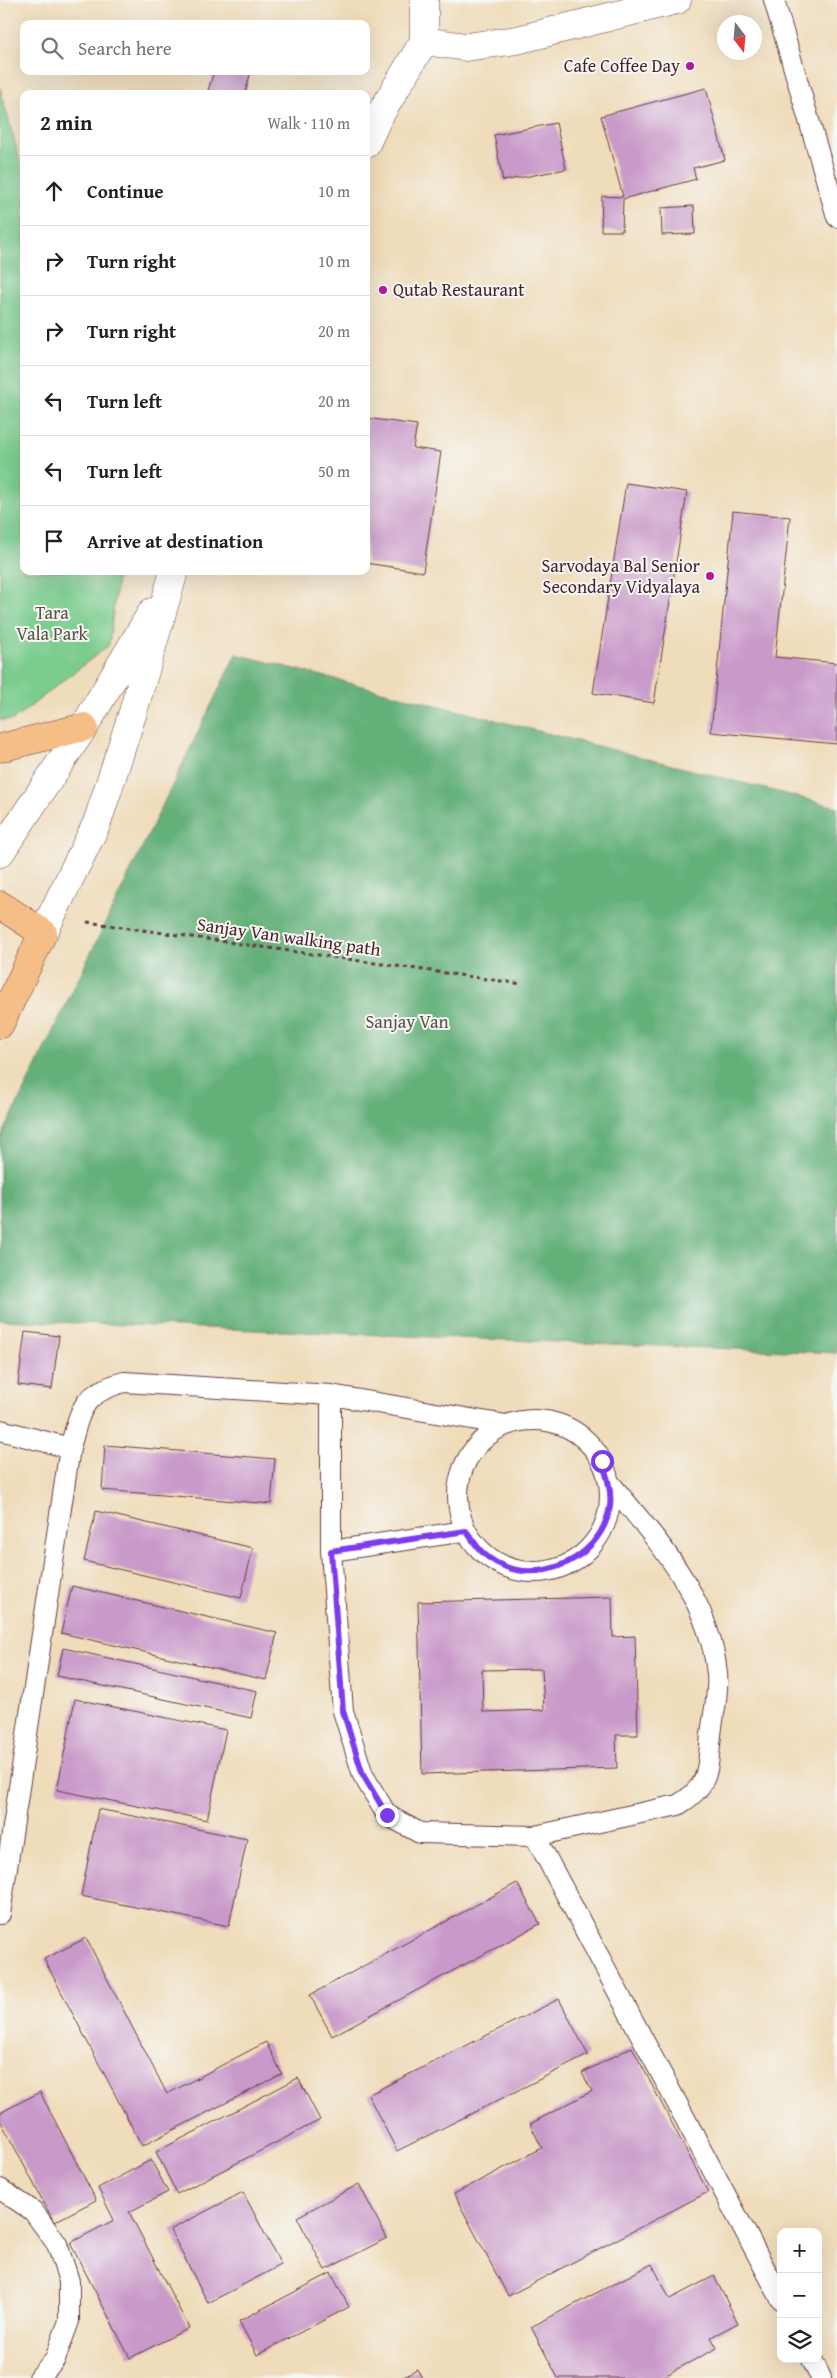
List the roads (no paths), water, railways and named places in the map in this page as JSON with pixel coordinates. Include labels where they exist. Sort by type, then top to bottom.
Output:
[{"type":"highway","points":[[0,748],[84,727]]},
{"type":"highway","points":[[0,905],[47,925],[7,992],[0,1024]]},
{"type":"street","points":[[370,135],[378,118],[424,42],[424,0]]},
{"type":"street","points":[[424,42],[466,47],[517,40],[677,0]]},
{"type":"street","points":[[0,853],[84,727],[173,575]]},
{"type":"street","points":[[47,925],[97,823],[133,712],[173,575]]},
{"type":"lane","points":[[774,0],[837,216]]},
{"type":"lane","points":[[0,1914],[70,1448],[81,1408],[93,1395],[108,1386],[124,1382],[331,1395],[506,1425]]},
{"type":"lane","points":[[331,1395],[331,1551],[343,1711],[363,1775],[387,1815],[420,1833],[535,1836],[678,1805],[694,1795],[706,1777],[718,1676],[710,1632],[688,1586],[668,1554],[609,1482],[598,1455],[589,1443],[571,1429],[550,1422],[528,1420],[506,1425],[484,1439],[468,1458],[459,1482],[459,1507],[466,1531],[480,1550],[500,1564],[523,1571],[547,1571],[570,1563],[589,1548],[602,1529],[610,1506],[609,1482]]},
{"type":"lane","points":[[0,1430],[70,1448]]},
{"type":"lane","points":[[331,1551],[466,1531]]},
{"type":"lane","points":[[535,1836],[777,2292]]},
{"type":"lane","points":[[0,2189],[33,2212],[57,2244],[69,2281],[68,2321],[55,2359],[39,2378]]},
{"type":"lane","points":[[814,2363],[821,2378]]},
{"type":"place","name":"Cafe Coffee Day","points":[[690,66]]},
{"type":"place","name":"Qutab Restaurant","points":[[383,290]]},
{"type":"place","name":"Sarvodaya Bal Senior Secondary Vidyalaya","points":[[710,576]]},
{"type":"park label","name":"Tara Vala Park","points":[[52,623]]},
{"type":"park label","name":"Sanjay Van","points":[[407,1022]]}]
